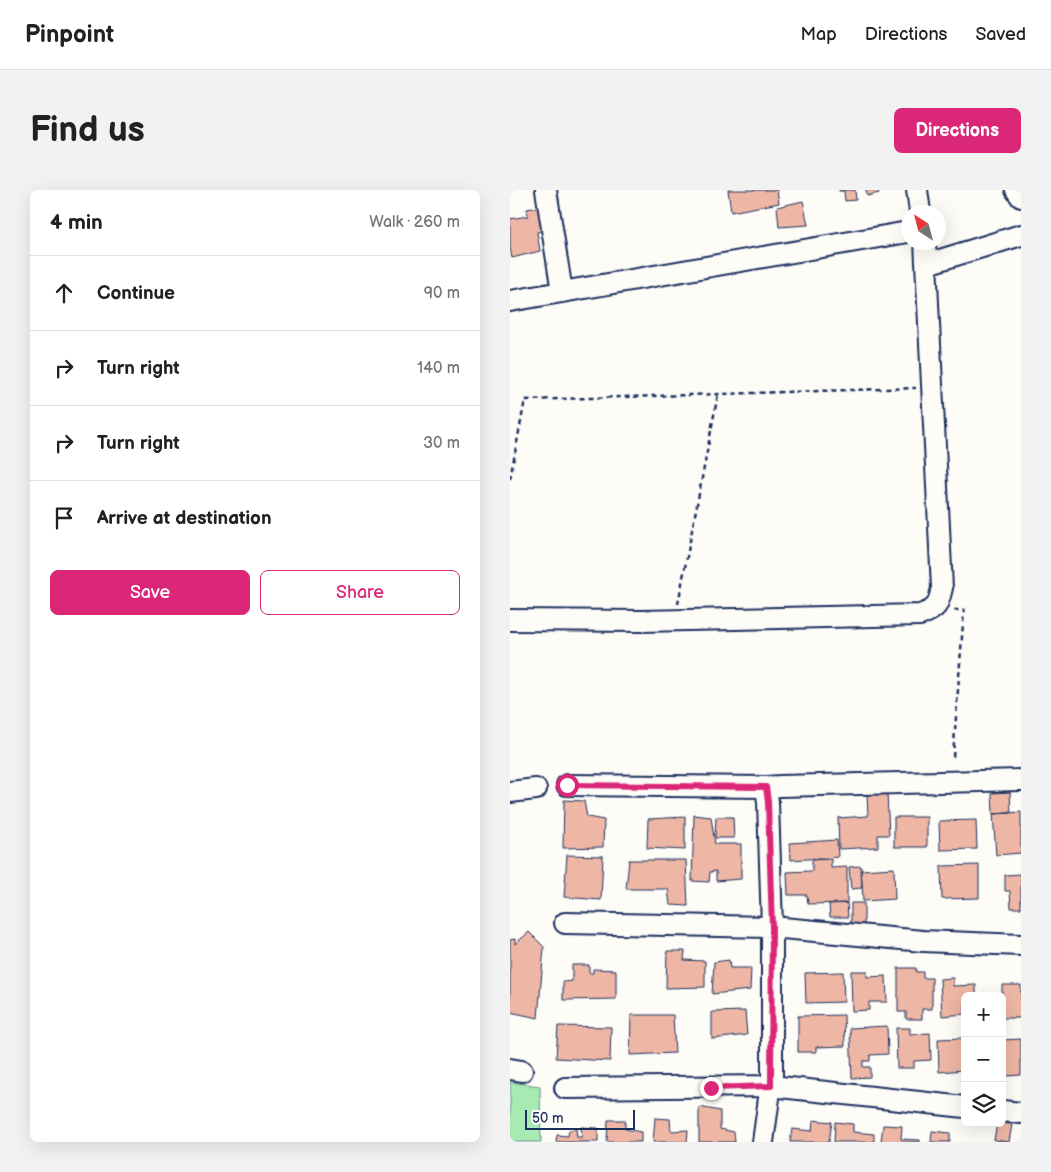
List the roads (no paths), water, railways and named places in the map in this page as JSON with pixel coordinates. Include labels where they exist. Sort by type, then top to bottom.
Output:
[{"type":"street","points":[[546,190],[562,292]]},
{"type":"street","points":[[917,190],[919,205]]},
{"type":"street","points":[[1016,190],[1021,197]]},
{"type":"street","points":[[510,301],[901,233]]},
{"type":"street","points":[[927,264],[1021,235]]},
{"type":"street","points":[[510,620],[675,621],[920,615],[932,610],[938,604],[942,588],[926,250]]},
{"type":"street","points":[[567,785],[766,787],[1021,780]]},
{"type":"street","points":[[763,1142],[771,1086],[772,927],[766,787]]},
{"type":"street","points":[[510,792],[536,789]]},
{"type":"street","points":[[565,923],[772,927],[923,941],[1021,945]]},
{"type":"street","points":[[565,1088],[771,1086],[961,1108]]},
{"type":"street","points":[[1006,1111],[1021,1113]]}]
